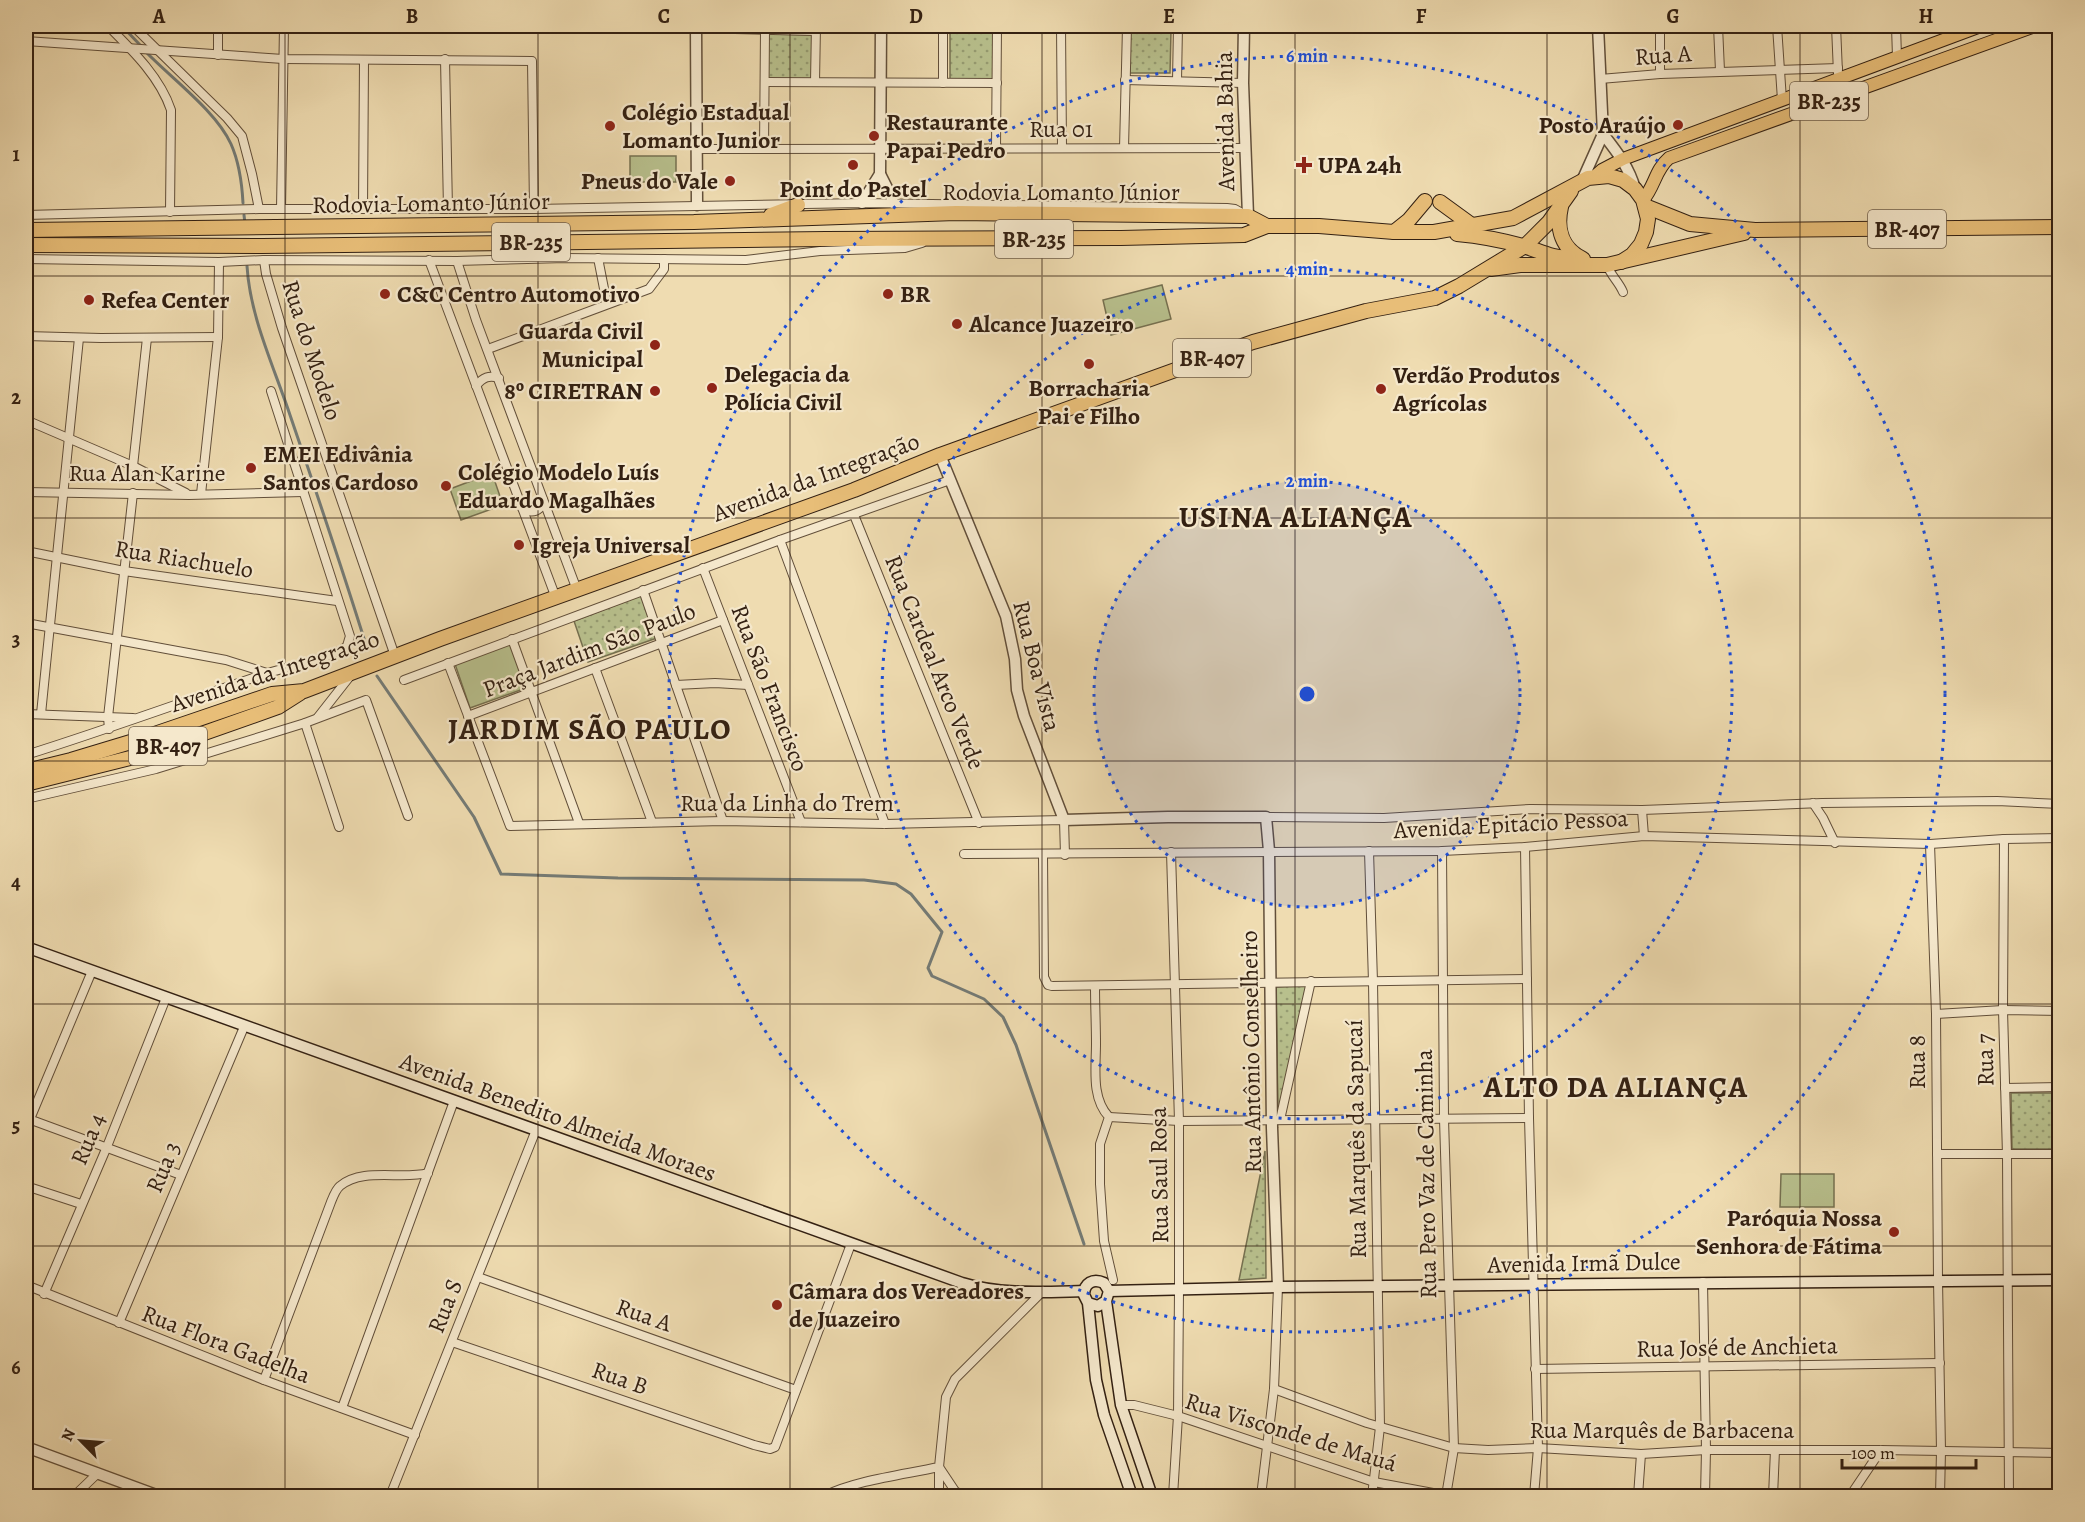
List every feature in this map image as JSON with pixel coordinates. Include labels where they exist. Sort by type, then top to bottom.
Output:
[{"type":"highway","points":[[1440,232],[1513,218],[1584,181],[1609,176],[1623,180],[1641,198],[1690,224],[1755,230]]},
{"type":"highway","points":[[1584,181],[1567,194],[1561,205],[1558,219],[1560,234],[1567,247],[1577,256],[1593,264]]},
{"type":"highway","points":[[1621,262],[1637,249],[1646,232],[1648,219],[1641,198]]},
{"type":"highway","points":[[1394,232],[1409,220],[1425,201]]},
{"type":"highway","points":[[1440,202],[1473,226]]},
{"type":"highway","points":[[757,220],[798,205]]},
{"type":"highway","name":"Avenida da Integração","points":[[26,771],[134,741],[272,694],[304,691],[355,670],[638,566],[854,490],[940,455],[1253,342],[1366,311],[1435,298],[1524,246],[1542,230],[1561,205]]},
{"type":"highway","name":"Rodovia Lomanto Júnior","points":[[26,230],[732,221],[845,215],[956,213],[1248,216],[1267,226]]},
{"type":"highway","name":"Rodovia Lomanto Júnior","points":[[26,245],[234,245],[263,253],[799,240],[1244,235],[1267,226],[1319,226],[1394,232],[1440,232]]},
{"type":"highway","name":"BR-407","points":[[1755,230],[2060,227]]},
{"type":"highway","points":[[1484,270],[1520,265],[1607,265],[1755,230]]},
{"type":"highway","points":[[1440,232],[1478,236],[1524,246],[1556,257],[1577,256]]},
{"type":"highway","name":"BR-407","points":[[26,784],[142,755],[278,707],[304,691]]},
{"type":"main road","points":[[881,26],[880,174],[893,203]]},
{"type":"main road","name":"Avenida Bahia","points":[[1244,26],[1243,83],[1248,216]]},
{"type":"main road","points":[[1584,181],[1603,134],[1598,26]]},
{"type":"main road","name":"BR-235","points":[[1584,181],[1623,159],[1782,100],[1838,73],[1897,57],[1954,30],[1981,26]]},
{"type":"main road","name":"BR-235","points":[[1641,198],[1650,191],[1662,165],[1669,158],[2035,26]]},
{"type":"main road","points":[[696,27],[697,205]]},
{"type":"main road","points":[[1603,134],[1623,159],[1641,198]]},
{"type":"main road","points":[[862,203],[880,174]]},
{"type":"main road","name":"Rua Boa Vista","points":[[940,455],[1006,616],[1015,659],[1017,690],[1024,716],[1064,820]]},
{"type":"main road","points":[[1064,820],[1266,817]]},
{"type":"main road","name":"Rua Antônio Conselheiro","points":[[1266,817],[1269,851],[1270,982],[1276,1120],[1278,1287]]},
{"type":"main road","name":"Avenida Benedito Almeida Moraes","points":[[26,947],[977,1288],[1015,1292],[1084,1291]]},
{"type":"main road","points":[[1132,1497],[1104,1415],[1096,1380],[1088,1303],[1085,1300],[1084,1291],[1086,1285],[1094,1280],[1104,1283],[1108,1296],[1121,1405],[1152,1497]]},
{"type":"main road","name":"Avenida Irmã Dulce","points":[[1108,1296],[1179,1290],[1278,1287],[2060,1280]]},
{"type":"main road","points":[[1088,1303],[1098,1306],[1108,1296]]},
{"type":"main road","points":[[26,1448],[159,1497]]},
{"type":"street","points":[[108,26],[132,48],[166,94],[171,110],[170,212]]},
{"type":"street","points":[[133,26],[227,118],[242,136],[259,209]]},
{"type":"street","points":[[144,37],[145,26]]},
{"type":"street","points":[[218,26],[218,55]]},
{"type":"street","points":[[281,209],[284,26]]},
{"type":"street","points":[[1062,26],[1062,148]]},
{"type":"street","points":[[943,83],[943,27],[1178,26],[1177,81]]},
{"type":"street","points":[[1660,26],[1660,74]]},
{"type":"street","points":[[1718,26],[1720,71]]},
{"type":"street","points":[[1777,26],[1782,100]]},
{"type":"street","points":[[1836,26],[1838,73]]},
{"type":"street","points":[[1896,26],[1897,57]]},
{"type":"street","points":[[696,27],[765,30],[816,28],[815,82]]},
{"type":"street","points":[[996,148],[997,27]]},
{"type":"street","points":[[1124,148],[1126,27]]},
{"type":"street","points":[[764,148],[765,30]]},
{"type":"street","points":[[26,40],[284,59],[532,61],[534,209]]},
{"type":"street","points":[[445,59],[448,208]]},
{"type":"street","points":[[363,209],[364,60]]},
{"type":"street","name":"Rua A","points":[[1599,79],[1779,69],[1838,73]]},
{"type":"street","points":[[1125,80],[1243,83]]},
{"type":"street","points":[[765,82],[997,83]]},
{"type":"street","name":"Rua 01","points":[[697,149],[1246,148]]},
{"type":"street","points":[[26,215],[259,209],[534,209],[893,203],[1227,208],[1235,209],[1248,216]]},
{"type":"street","points":[[26,259],[219,262],[263,253],[457,261],[598,258],[746,260],[820,251],[905,248],[931,240]]},
{"type":"street","name":"Rua do Modelo","points":[[263,253],[266,274],[282,328],[395,656]]},
{"type":"street","points":[[598,258],[608,304]]},
{"type":"street","points":[[488,349],[649,289],[664,269],[664,259]]},
{"type":"street","points":[[429,260],[556,598]]},
{"type":"street","points":[[457,261],[577,590]]},
{"type":"street","points":[[201,494],[218,337],[219,262]]},
{"type":"street","points":[[1607,265],[1611,276],[1618,282],[1623,292]]},
{"type":"street","points":[[26,336],[218,337]]},
{"type":"street","points":[[41,714],[79,338]]},
{"type":"street","points":[[133,466],[147,338]]},
{"type":"street","points":[[476,386],[485,377],[492,375],[499,378]]},
{"type":"street","points":[[26,755],[109,729],[267,673],[327,656],[347,646],[350,636],[272,391]]},
{"type":"street","points":[[26,420],[133,466],[189,495]]},
{"type":"street","points":[[404,680],[703,568],[951,480]]},
{"type":"street","name":"Rua Alan Karine","points":[[26,492],[189,495],[303,492]]},
{"type":"street","points":[[109,729],[108,717],[115,641],[133,494]]},
{"type":"street","points":[[522,508],[527,512],[537,511],[541,508],[543,498]]},
{"type":"street","name":"Rua Cardeal Arco Verde","points":[[854,514],[979,823]]},
{"type":"street","points":[[780,540],[885,824]]},
{"type":"street","name":"Rua Riachuelo","points":[[26,551],[124,571],[337,601]]},
{"type":"street","name":"Rua São Francisco","points":[[703,568],[801,822]]},
{"type":"street","points":[[643,590],[723,821]]},
{"type":"street","name":"Praça Jardim São Paulo","points":[[468,716],[723,620]]},
{"type":"street","points":[[26,623],[226,660],[267,673]]},
{"type":"street","points":[[512,639],[579,824]]},
{"type":"street","points":[[448,663],[468,716]]},
{"type":"street","points":[[595,668],[652,822]]},
{"type":"street","points":[[318,718],[355,670]]},
{"type":"street","points":[[676,685],[715,683],[748,685]]},
{"type":"street","points":[[26,799],[156,769],[305,723],[366,700],[408,816]]},
{"type":"street","points":[[26,714],[136,719]]},
{"type":"street","name":"Rua da Linha do Trem","points":[[468,716],[510,826],[723,821],[885,824],[1064,820]]},
{"type":"street","points":[[305,723],[339,827]]},
{"type":"street","points":[[1266,817],[1394,818],[1530,809],[1642,810],[1813,803],[1997,801],[2060,804]]},
{"type":"street","points":[[1813,803],[1835,843]]},
{"type":"street","points":[[1642,810],[1644,837]]},
{"type":"street","points":[[1064,820],[1065,855]]},
{"type":"street","name":"Avenida Epitácio Pessoa","points":[[964,854],[1442,851],[1644,837],[1930,844],[2060,838]]},
{"type":"street","name":"Rua 7","points":[[2004,839],[2003,1010],[2007,1155],[2009,1497]]},
{"type":"street","name":"Rua 8","points":[[1930,844],[1936,1014],[1940,1492]]},
{"type":"street","points":[[1525,847],[1529,1118],[1538,1448],[1534,1497]]},
{"type":"street","name":"Rua Marquês da Sapucaí","points":[[1369,851],[1376,1119],[1380,1427],[1372,1497]]},
{"type":"street","name":"Rua Pero Vaz de Caminha","points":[[1442,851],[1444,1119],[1454,1448],[1447,1496]]},
{"type":"street","name":"Rua Saul Rosa","points":[[1171,852],[1179,1121],[1178,1416],[1173,1497]]},
{"type":"street","points":[[1043,855],[1044,977],[1048,985],[1527,979]]},
{"type":"street","points":[[92,971],[28,1119],[181,1175]]},
{"type":"street","name":"Rua Antônio Conselheiro","points":[[1276,1120],[1311,981]]},
{"type":"street","points":[[1095,986],[1095,1079],[1103,1111],[1109,1117],[1179,1121],[1529,1118]]},
{"type":"street","name":"Rua 4","points":[[44,1294],[106,1149],[166,998]]},
{"type":"street","points":[[1936,1014],[2003,1010],[2060,1011]]},
{"type":"street","name":"Rua 3","points":[[118,1323],[244,1027]]},
{"type":"street","points":[[2005,1088],[2060,1087]]},
{"type":"street","points":[[342,1408],[454,1101]]},
{"type":"street","points":[[1109,1117],[1100,1144],[1100,1184],[1104,1241],[1113,1280]]},
{"type":"street","name":"Rua S","points":[[390,1497],[536,1130]]},
{"type":"street","points":[[1937,1154],[2060,1154]]},
{"type":"street","points":[[264,1380],[339,1186],[354,1179],[380,1174],[418,1176],[428,1173]]},
{"type":"street","points":[[26,1186],[81,1204]]},
{"type":"street","points":[[796,1390],[851,1244]]},
{"type":"street","name":"Rua A","points":[[478,1277],[796,1390]]},
{"type":"street","points":[[1703,1282],[1705,1497]]},
{"type":"street","name":"Rua Flora Gadelha","points":[[26,1285],[264,1380],[415,1435]]},
{"type":"street","points":[[1261,1497],[1274,1389],[1278,1287]]},
{"type":"street","points":[[939,1497],[939,1467],[946,1398],[955,1379],[1043,1291]]},
{"type":"street","name":"Rua B","points":[[452,1342],[770,1449],[775,1447],[796,1390]]},
{"type":"street","name":"Rua José de Anchieta","points":[[1535,1369],[1940,1363]]},
{"type":"street","name":"Rua Marquês de Barbacena","points":[[1274,1389],[1380,1427],[1454,1448],[1488,1450],[1538,1448],[1641,1454],[1706,1450],[2060,1453]]},
{"type":"street","name":"Rua Visconde de Mauá","points":[[1121,1405],[1134,1405],[1178,1416],[1374,1482],[1447,1496]]},
{"type":"street","points":[[1773,1497],[1775,1450]]},
{"type":"street","points":[[1850,1497],[1881,1450]]},
{"type":"street","points":[[1638,1497],[1641,1454]]},
{"type":"street","points":[[824,1497],[846,1488],[939,1467]]},
{"type":"street","points":[[939,1467],[963,1497]]},
{"type":"street","points":[[74,1497],[98,1473]]},
{"type":"street","points":[[1933,1497],[1940,1492]]},
{"type":"green space","points":[[1130,31],[1171,31],[1170,73],[1130,73]]},
{"type":"green space","points":[[950,33],[995,33],[994,80],[950,80]]},
{"type":"green space","points":[[768,34],[815,35],[814,79],[767,79]]},
{"type":"green space","points":[[630,156],[676,156],[676,182],[630,182]]},
{"type":"green space","points":[[1162,285],[1171,319],[1111,335],[1103,300]]},
{"type":"green space","points":[[492,473],[503,505],[461,520],[450,489]]},
{"type":"green space","points":[[642,595],[657,638],[588,662],[574,621]]},
{"type":"green space","points":[[510,644],[526,688],[470,708],[455,664]]},
{"type":"green space","points":[[1308,985],[1278,1115],[1276,987]]},
{"type":"green space","points":[[2011,1093],[2059,1093],[2059,1149],[2012,1149]]},
{"type":"green space","points":[[1265,1151],[1266,1278],[1239,1280]]},
{"type":"green space","points":[[1781,1174],[1834,1174],[1834,1207],[1780,1207]]},
{"type":"waterway","points":[[122,26],[141,46]]},
{"type":"waterway","points":[[145,51],[204,107],[224,132],[236,158],[243,203]]},
{"type":"waterway","points":[[244,215],[245,224]]},
{"type":"waterway","points":[[247,266],[258,323],[366,645]]},
{"type":"waterway","points":[[377,676],[474,817],[501,874],[618,878],[864,880],[896,884],[911,894],[942,932],[928,968],[932,976],[984,999],[1003,1017],[1016,1045],[1084,1244]]},
{"type":"place","name":"Posto Araújo","points":[[1678,125]]},
{"type":"place","name":"Colégio Estadual Lomanto Junior","points":[[610,126]]},
{"type":"place","name":"Restaurante Papai Pedro","points":[[874,136]]},
{"type":"place","name":"Point do Pastel","points":[[853,165]]},
{"type":"place","name":"UPA 24h","points":[[1304,165]]},
{"type":"place","name":"Pneus do Vale","points":[[730,181]]},
{"type":"place","name":"C&C Centro Automotivo","points":[[385,294]]},
{"type":"place","name":"BR","points":[[888,294]]},
{"type":"place","name":"Refea Center","points":[[89,300]]},
{"type":"place","name":"Alcance Juazeiro","points":[[957,324]]},
{"type":"place","name":"Guarda Civil Municipal","points":[[655,345]]},
{"type":"place","name":"Borracharia Pai e Filho","points":[[1089,364]]},
{"type":"place","name":"Delegacia da Polícia Civil","points":[[712,388]]},
{"type":"place","name":"Verdão Produtos Agrícolas","points":[[1381,389]]},
{"type":"place","name":"8º CIRETRAN","points":[[655,391]]},
{"type":"place","name":"EMEI Edivânia Santos Cardoso","points":[[251,468]]},
{"type":"place","name":"Colégio Modelo Luís Eduardo Magalhães","points":[[446,486]]},
{"type":"place","name":"Igreja Universal","points":[[519,545]]},
{"type":"place","name":"Paróquia Nossa Senhora de Fátima","points":[[1894,1232]]},
{"type":"place","name":"Câmara dos Vereadores de Juazeiro","points":[[777,1305]]},
{"type":"district","name":"USINA ALIANÇA","points":[[1296,517]]},
{"type":"district","name":"JARDIM SÃO PAULO","points":[[590,729]]},
{"type":"district","name":"ALTO DA ALIANÇA","points":[[1616,1087]]}]
